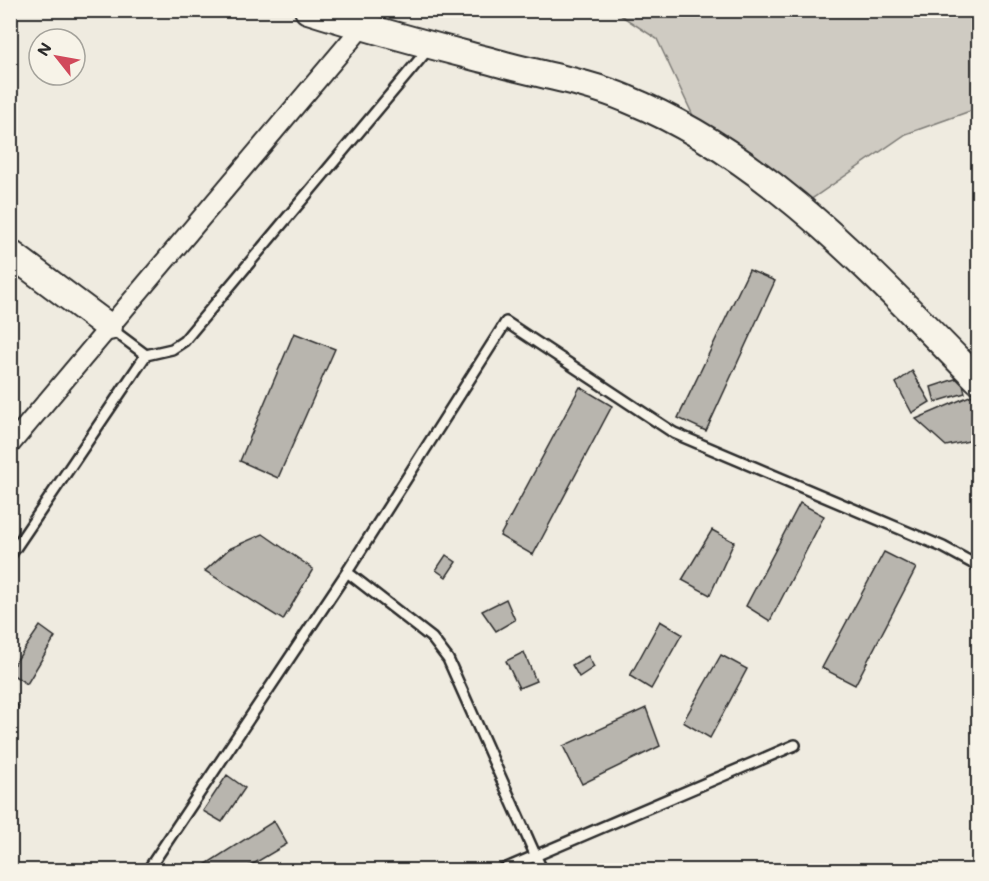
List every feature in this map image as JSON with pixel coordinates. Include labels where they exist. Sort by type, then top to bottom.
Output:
[{"type":"street","points":[[308,10],[362,27],[627,98],[719,145],[822,226],[878,276],[978,380]]},
{"type":"street","points":[[10,445],[362,27]]},
{"type":"street","points":[[10,253],[109,327]]},
{"type":"lane","points":[[10,556],[146,355],[172,349],[184,341],[432,46]]},
{"type":"lane","points":[[148,870],[346,572],[506,322],[674,433],[932,543],[978,566]]},
{"type":"lane","points":[[109,327],[146,355]]},
{"type":"lane","points":[[346,572],[432,638],[448,659],[542,870]]},
{"type":"lane","points":[[502,870],[795,746]]},
{"type":"shaded area","points":[[614,11],[978,11],[978,121],[973,110],[906,134],[810,200],[696,122],[657,39]]},
{"type":"building","points":[[749,270],[775,281],[706,431],[678,418]]},
{"type":"building","points":[[294,333],[335,349],[278,478],[240,461]]},
{"type":"building","points":[[912,371],[930,402],[912,413],[896,383]]},
{"type":"building","points":[[961,377],[965,393],[935,402],[931,387]]},
{"type":"building","points":[[580,387],[612,406],[533,555],[500,536]]},
{"type":"building","points":[[972,395],[978,415],[978,439],[946,446],[916,419]]},
{"type":"building","points":[[800,503],[824,516],[770,621],[746,606]]},
{"type":"building","points":[[712,530],[734,542],[710,595],[682,580]]},
{"type":"building","points":[[263,534],[313,569],[283,620],[205,571],[229,549]]},
{"type":"building","points":[[884,552],[916,568],[855,685],[822,668]]},
{"type":"building","points":[[446,555],[456,562],[446,577],[436,570]]},
{"type":"building","points":[[506,599],[515,620],[496,631],[482,611]]},
{"type":"building","points":[[660,621],[682,634],[651,689],[630,676]]},
{"type":"building","points":[[40,626],[55,637],[27,684],[10,673],[10,670]]},
{"type":"building","points":[[524,652],[536,681],[519,688],[506,661]]},
{"type":"building","points":[[721,655],[747,669],[710,738],[683,722]]},
{"type":"building","points":[[588,656],[594,667],[579,677],[572,665]]},
{"type":"building","points":[[10,702],[19,706],[10,722]]},
{"type":"building","points":[[646,708],[660,746],[582,784],[563,746]]},
{"type":"building","points":[[227,775],[245,788],[222,822],[203,811]]},
{"type":"building","points":[[274,821],[287,844],[243,870],[201,870],[200,868]]}]
